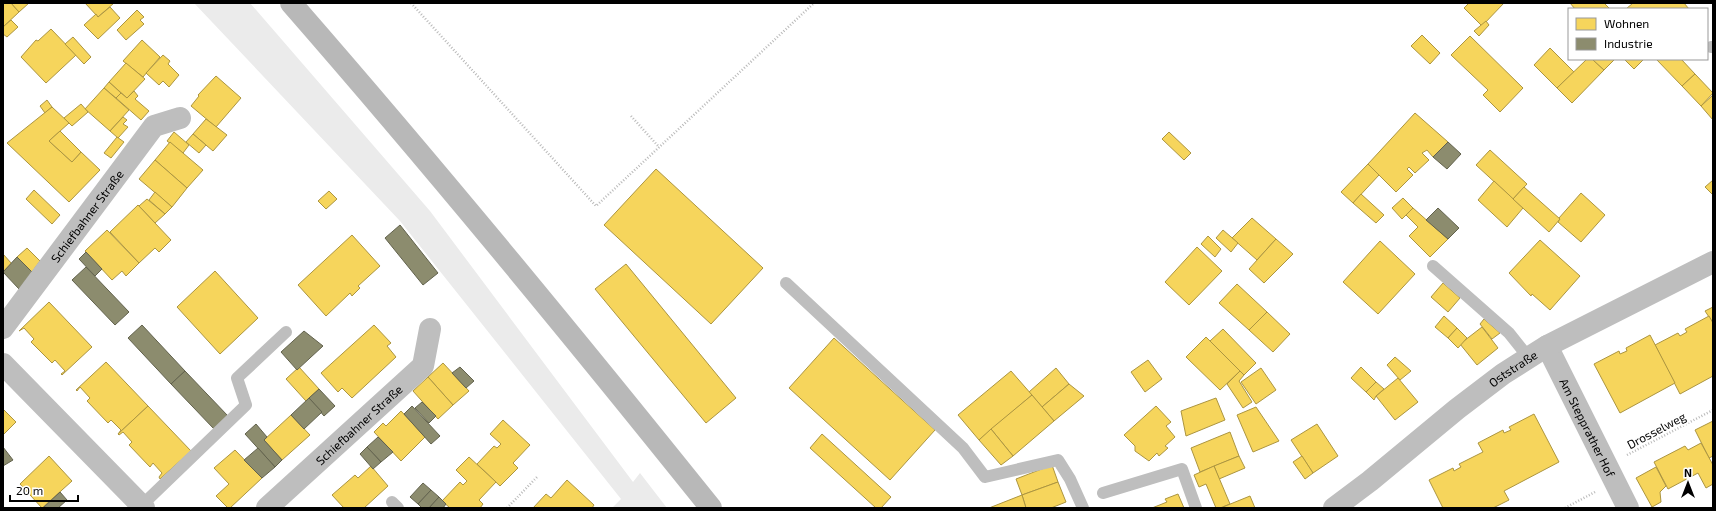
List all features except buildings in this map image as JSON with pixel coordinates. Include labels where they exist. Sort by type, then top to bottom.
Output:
[{"type":"main road","points":[[291,3],[372,96],[541,298],[711,508]]},
{"type":"street","name":"Schiefbahner Straße","points":[[3,328],[154,126],[180,118]]},
{"type":"street","name":"Oststraße","points":[[1334,508],[1370,481],[1467,402],[1504,374],[1547,346],[1713,262]]},
{"type":"street","name":"Schiefbahner Straße","points":[[268,508],[423,366],[430,329]]},
{"type":"street","name":"Am Stepprather Hof","points":[[1547,346],[1628,508]]},
{"type":"street","points":[[3,364],[142,507]]},
{"type":"lane","points":[[1433,266],[1509,333],[1529,358]]},
{"type":"lane","points":[[786,283],[963,448],[985,477],[1058,460],[1083,508]]},
{"type":"lane","points":[[142,507],[246,405],[237,378],[286,332]]},
{"type":"lane","points":[[1103,493],[1182,469],[1196,508]]},
{"type":"path","points":[[411,3],[596,206],[814,3]]},
{"type":"path","points":[[631,116],[660,147]]},
{"type":"path","name":"Drosselweg","points":[[1565,508],[1611,474],[1713,410]]},
{"type":"path","points":[[507,508],[538,476]]},
{"type":"shaded area","points":[[194,3],[250,3],[430,211],[633,482],[640,473],[667,508],[612,508],[621,499],[400,221]]}]
